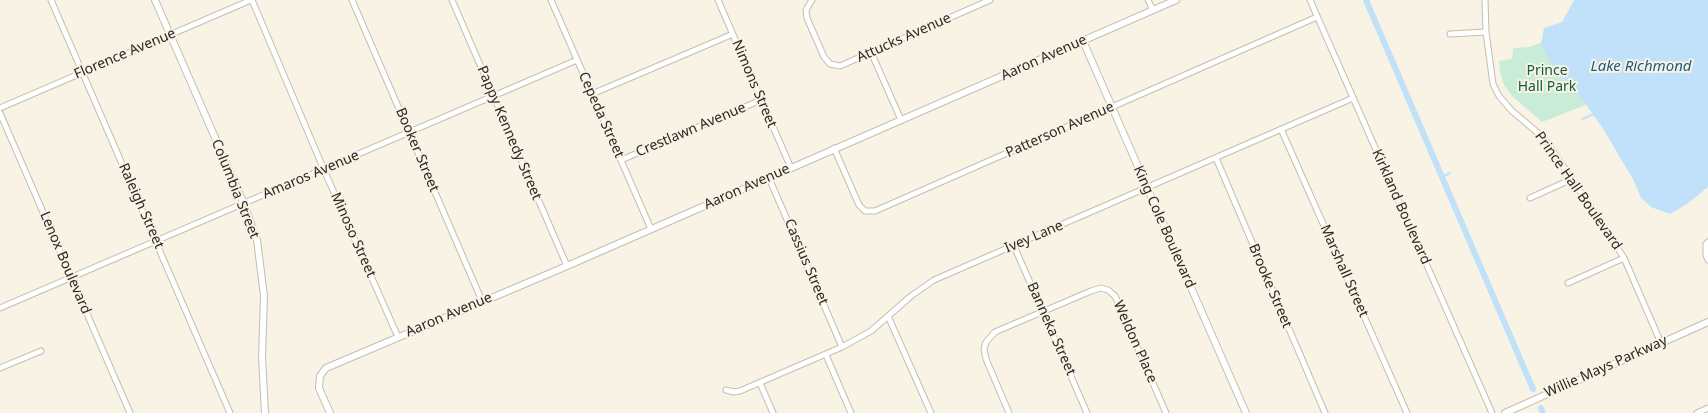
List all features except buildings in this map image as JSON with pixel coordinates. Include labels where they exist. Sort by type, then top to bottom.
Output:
[{"type":"street","name":"Raleigh Street","points":[[51,0],[230,412]]},
{"type":"street","name":"Columbia Street","points":[[155,0],[244,204],[257,240],[264,296],[262,357],[265,413]]},
{"type":"street","name":"Florence Avenue","points":[[0,108],[252,0]]},
{"type":"street","name":"Minoso Street","points":[[252,0],[324,170],[398,337]]},
{"type":"street","name":"Booker Street","points":[[352,0],[482,301]]},
{"type":"street","name":"Pappy Kennedy Street","points":[[452,0],[567,266]]},
{"type":"street","name":"Cepeda Street","points":[[551,0],[651,229]]},
{"type":"street","name":"Nimons Street","points":[[718,0],[791,168]]},
{"type":"street","name":"Attucks Avenue","points":[[812,0],[806,10],[807,18],[824,57],[830,64],[840,66],[990,0]]},
{"type":"street","points":[[1148,0],[1153,10]]},
{"type":"street","name":"Aaron Avenue","points":[[330,413],[319,388],[320,376],[326,368],[567,266],[834,148],[1176,0]]},
{"type":"street","name":"Kirkland Boulevard","points":[[1310,0],[1492,413]]},
{"type":"street","name":"Prince Hall Boulevard","points":[[1485,0],[1486,32],[1493,84],[1499,96],[1544,138],[1572,179],[1624,258],[1662,343]]},
{"type":"street","name":"Patterson Avenue","points":[[834,148],[859,205],[865,211],[875,211],[1318,16]]},
{"type":"street","points":[[1450,34],[1486,32]]},
{"type":"street","points":[[592,94],[733,34]]},
{"type":"street","name":"King Cole Boulevard","points":[[1083,41],[1246,413]]},
{"type":"street","points":[[871,52],[901,120]]},
{"type":"street","name":"Amaros Avenue","points":[[0,308],[494,97],[577,60]]},
{"type":"street","name":"Ivey Lane","points":[[726,390],[734,392],[740,391],[842,347],[871,331],[911,296],[934,280],[1353,98]]},
{"type":"street","name":"Crestlawn Avenue","points":[[621,160],[761,100]]},
{"type":"street","name":"Lenox Boulevard","points":[[0,113],[130,413]]},
{"type":"street","name":"Marshall Street","points":[[1281,129],[1407,413]]},
{"type":"street","name":"Brooke Street","points":[[1216,158],[1325,413]]},
{"type":"street","name":"Cassius Street","points":[[769,178],[842,347]]},
{"type":"street","points":[[1530,198],[1572,179]]},
{"type":"street","points":[[1707,258],[1706,244],[1708,242]]},
{"type":"street","name":"Banneka Street","points":[[1014,246],[1087,413]]},
{"type":"street","points":[[1568,283],[1624,258]]},
{"type":"street","name":"Weldon Place","points":[[1043,312],[1091,291],[1101,288],[1108,290],[1115,296],[1166,413]]},
{"type":"street","points":[[1009,413],[986,359],[984,349],[986,342],[996,332],[1043,312]]},
{"type":"street","points":[[888,316],[930,413]]},
{"type":"street","name":"Willie Mays Parkway","points":[[1505,413],[1708,322]]},
{"type":"street","points":[[0,368],[41,351]]},
{"type":"street","points":[[826,355],[852,413]]},
{"type":"street","points":[[760,383],[773,413]]},
{"type":"street","points":[[1697,413],[1708,408]]},
{"type":"street","points":[[223,413],[230,412]]},
{"type":"green space","name":"Prince Hall Park","points":[[1566,34],[1596,101],[1542,122],[1512,96],[1504,85],[1500,72],[1499,61],[1512,59],[1513,48],[1529,47]]},
{"type":"water","name":"Lake Richmond","points":[[1574,0],[1708,0],[1708,187],[1687,204],[1670,214],[1651,207],[1641,198],[1634,181],[1602,127],[1581,98],[1551,63],[1541,44],[1544,28],[1562,22]]},
{"type":"waterway","points":[[1366,0],[1533,389]]},
{"type":"waterway","points":[[1582,119],[1594,114]]},
{"type":"waterway","points":[[1442,177],[1450,173]]},
{"type":"waterway","points":[[1541,408],[1543,413]]}]
